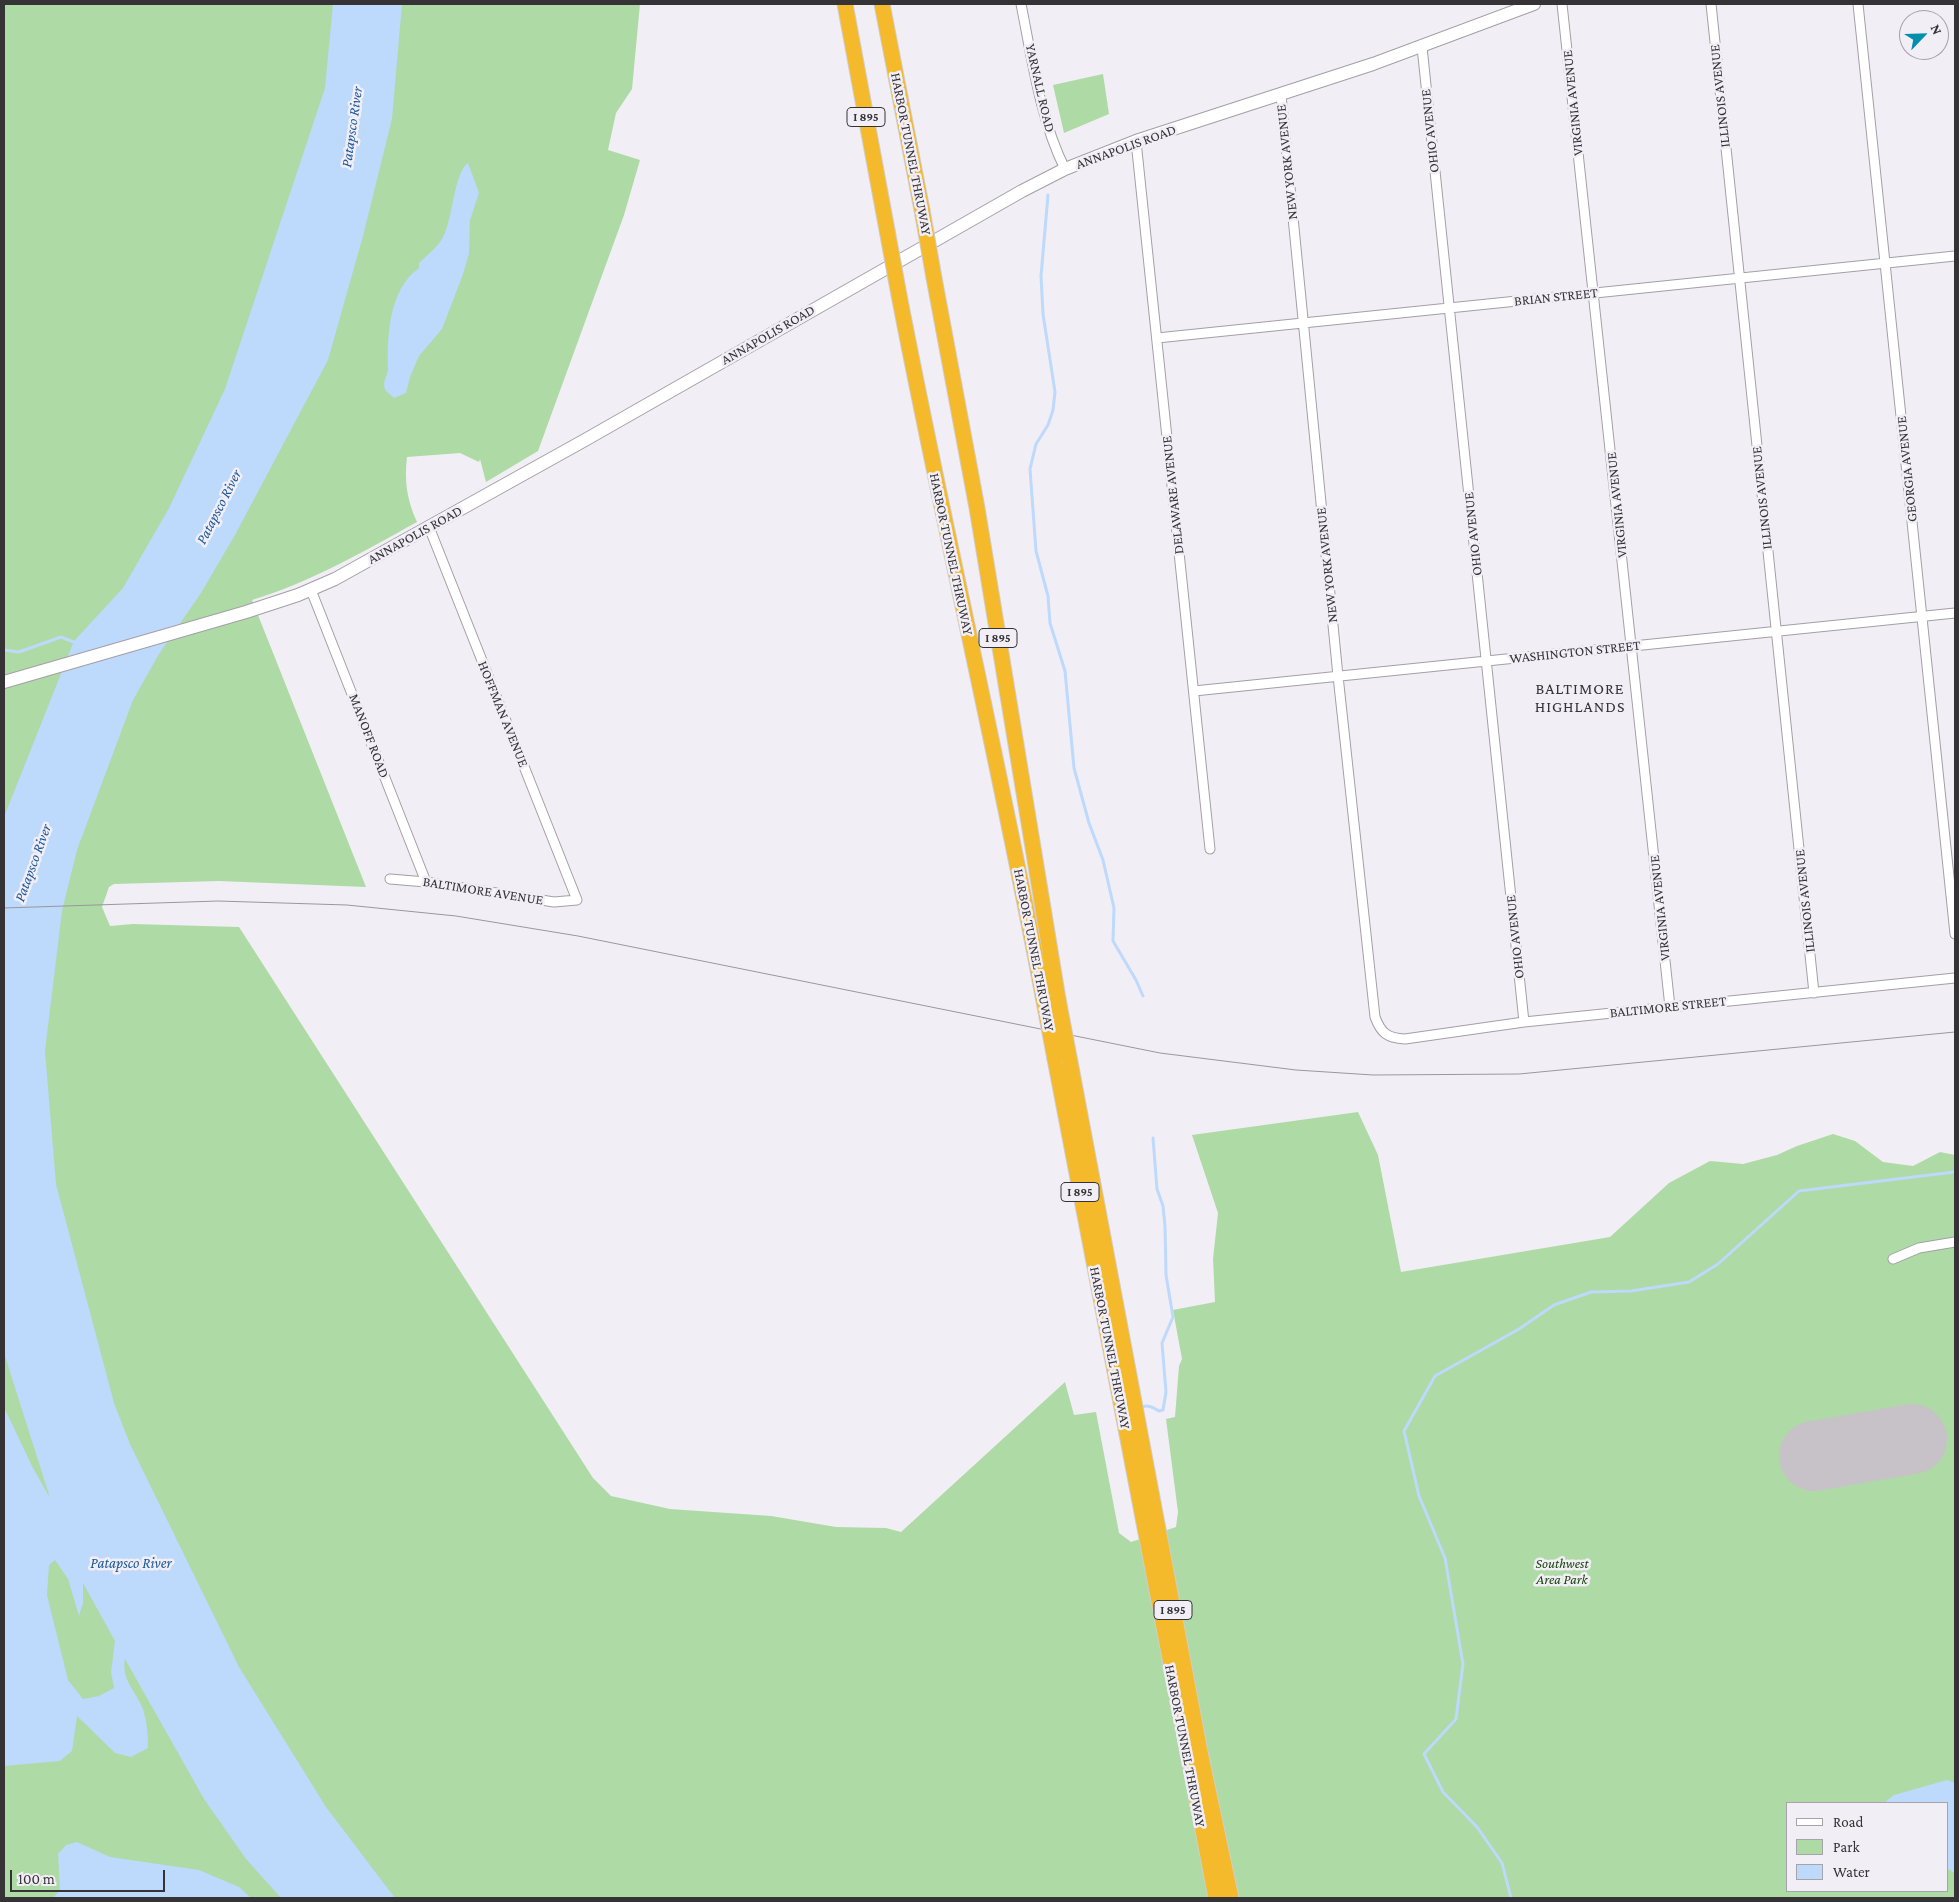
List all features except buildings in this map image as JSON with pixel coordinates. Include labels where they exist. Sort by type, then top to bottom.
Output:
[{"type":"highway","name":"HARBOR TUNNEL THRUWAY","points":[[845,4],[938,492],[1002,790],[1043,996],[1063,1060]]},
{"type":"highway","name":"HARBOR TUNNEL THRUWAY","points":[[882,4],[975,498],[1058,999],[1063,1060],[1216,1898]]},
{"type":"highway","name":"HARBOR TUNNEL THRUWAY","points":[[1112,1323],[1231,1898]]},
{"type":"main road","name":"ANNAPOLIS ROAD","points":[[7,681],[198,626],[311,590],[429,528],[979,215],[1066,169],[1136,141],[1281,95],[1422,47],[1534,4]]},
{"type":"street","name":"YARNALL ROAD","points":[[1021,4],[1046,117],[1055,148],[1066,169]]},
{"type":"street","name":"VIRGINIA AVENUE","points":[[1562,4],[1595,293],[1670,1007]]},
{"type":"street","name":"ILLINOIS AVENUE","points":[[1711,4],[1814,993]]},
{"type":"street","name":"GEORGIA AVENUE","points":[[1858,4],[1955,934]]},
{"type":"street","name":"OHIO AVENUE","points":[[1422,47],[1524,1022]]},
{"type":"street","name":"NEW YORK AVENUE","points":[[1281,95],[1338,676],[1375,1017],[1383,1033]]},
{"type":"street","name":"DELAWARE AVENUE","points":[[1136,141],[1210,849]]},
{"type":"street","name":"BRIAN STREET","points":[[1157,338],[1955,256]]},
{"type":"street","name":"HOFFMAN AVENUE","points":[[429,528],[576,900]]},
{"type":"street","name":"MANOFF ROAD","points":[[311,590],[426,882]]},
{"type":"street","name":"WASHINGTON STREET","points":[[1194,691],[1955,613]]},
{"type":"street","name":"BALTIMORE AVENUE","points":[[390,879],[426,882],[554,902],[576,900]]},
{"type":"street","name":"BALTIMORE STREET","points":[[1383,1033],[1388,1037],[1405,1039],[1524,1022],[1955,978]]},
{"type":"street","points":[[1893,1259],[1918,1248],[1955,1242]]},
{"type":"green space","name":"Southwest Area Park","points":[[4,4],[640,4],[632,89],[616,113],[608,150],[640,160],[624,215],[538,451],[486,482],[480,459],[479,462],[460,453],[407,457],[407,490],[417,522],[316,575],[252,600],[366,887],[219,881],[114,884],[109,887],[102,907],[110,926],[133,924],[239,927],[593,1478],[611,1496],[670,1509],[771,1516],[836,1527],[886,1528],[901,1532],[1065,1382],[1074,1415],[1096,1412],[1119,1533],[1131,1542],[1176,1527],[1178,1512],[1166,1419],[1175,1417],[1179,1366],[1182,1359],[1173,1310],[1215,1302],[1213,1259],[1218,1213],[1192,1135],[1358,1112],[1378,1155],[1401,1272],[1610,1237],[1669,1183],[1710,1161],[1743,1164],[1777,1155],[1833,1134],[1855,1141],[1883,1162],[1913,1166],[1940,1152],[1955,1155],[1955,1898],[4,1898]]},
{"type":"green space","points":[[1103,74],[1109,114],[1064,133],[1053,85]]},
{"type":"water","name":"Patapsco River","points":[[333,4],[402,4],[392,119],[363,236],[328,360],[235,535],[201,593],[159,654],[133,700],[77,850],[62,911],[45,1051],[56,1184],[114,1403],[130,1444],[239,1667],[326,1807],[395,1898],[281,1898],[246,1859],[204,1799],[125,1659],[124,1666],[127,1679],[143,1709],[147,1728],[148,1748],[131,1757],[115,1753],[77,1716],[72,1751],[60,1761],[4,1766],[4,1407],[32,1466],[50,1498],[4,1353],[4,817],[74,641],[123,588],[169,508],[225,389],[325,88]],"holes":[[[55,1560],[68,1579],[79,1616],[83,1603],[83,1583],[115,1641],[111,1672],[114,1688],[99,1696],[83,1699],[68,1680],[47,1595],[49,1565]]]},
{"type":"water","points":[[468,163],[479,193],[470,220],[469,254],[462,277],[442,329],[419,356],[410,377],[406,393],[394,398],[386,391],[384,384],[388,371],[389,328],[396,300],[401,288],[419,268],[419,263],[441,241],[449,219],[460,176],[463,168]]},
{"type":"water","points":[[1947,1780],[1955,1783],[1955,1873],[1949,1870],[1949,1802],[1885,1802],[1894,1795]]},
{"type":"water","points":[[77,1842],[110,1857],[199,1870],[239,1887],[251,1898],[53,1898],[60,1890],[58,1854],[66,1845]]},
{"type":"waterway","points":[[1048,195],[1041,276],[1043,314],[1055,392],[1053,410],[1048,425],[1036,444],[1030,469],[1036,551],[1048,596],[1050,623],[1065,671],[1074,768],[1089,823],[1103,860],[1114,908],[1113,941],[1136,980],[1143,996]]},
{"type":"waterway","points":[[4,650],[19,652],[61,637],[76,643]]},
{"type":"waterway","points":[[1140,1408],[1148,1406],[1159,1411],[1163,1410],[1166,1392],[1162,1343],[1173,1317],[1166,1275],[1163,1206],[1157,1189],[1153,1138]]},
{"type":"waterway","points":[[1511,1898],[1502,1863],[1477,1827],[1443,1792],[1424,1754],[1456,1719],[1463,1664],[1445,1558],[1419,1496],[1404,1431],[1435,1376],[1519,1329],[1554,1305],[1591,1292],[1631,1291],[1689,1282],[1718,1264],[1799,1191],[1954,1172]]},
{"type":"runway","points":[[1814,1456],[1912,1439]]},
{"type":"tram line","points":[[4,908],[218,901],[347,905],[456,916],[578,936],[1160,1053],[1296,1070],[1373,1075],[1519,1074],[1955,1032]]},
{"type":"district","name":"BALTIMORE HIGHLANDS","points":[[1580,698]]}]
